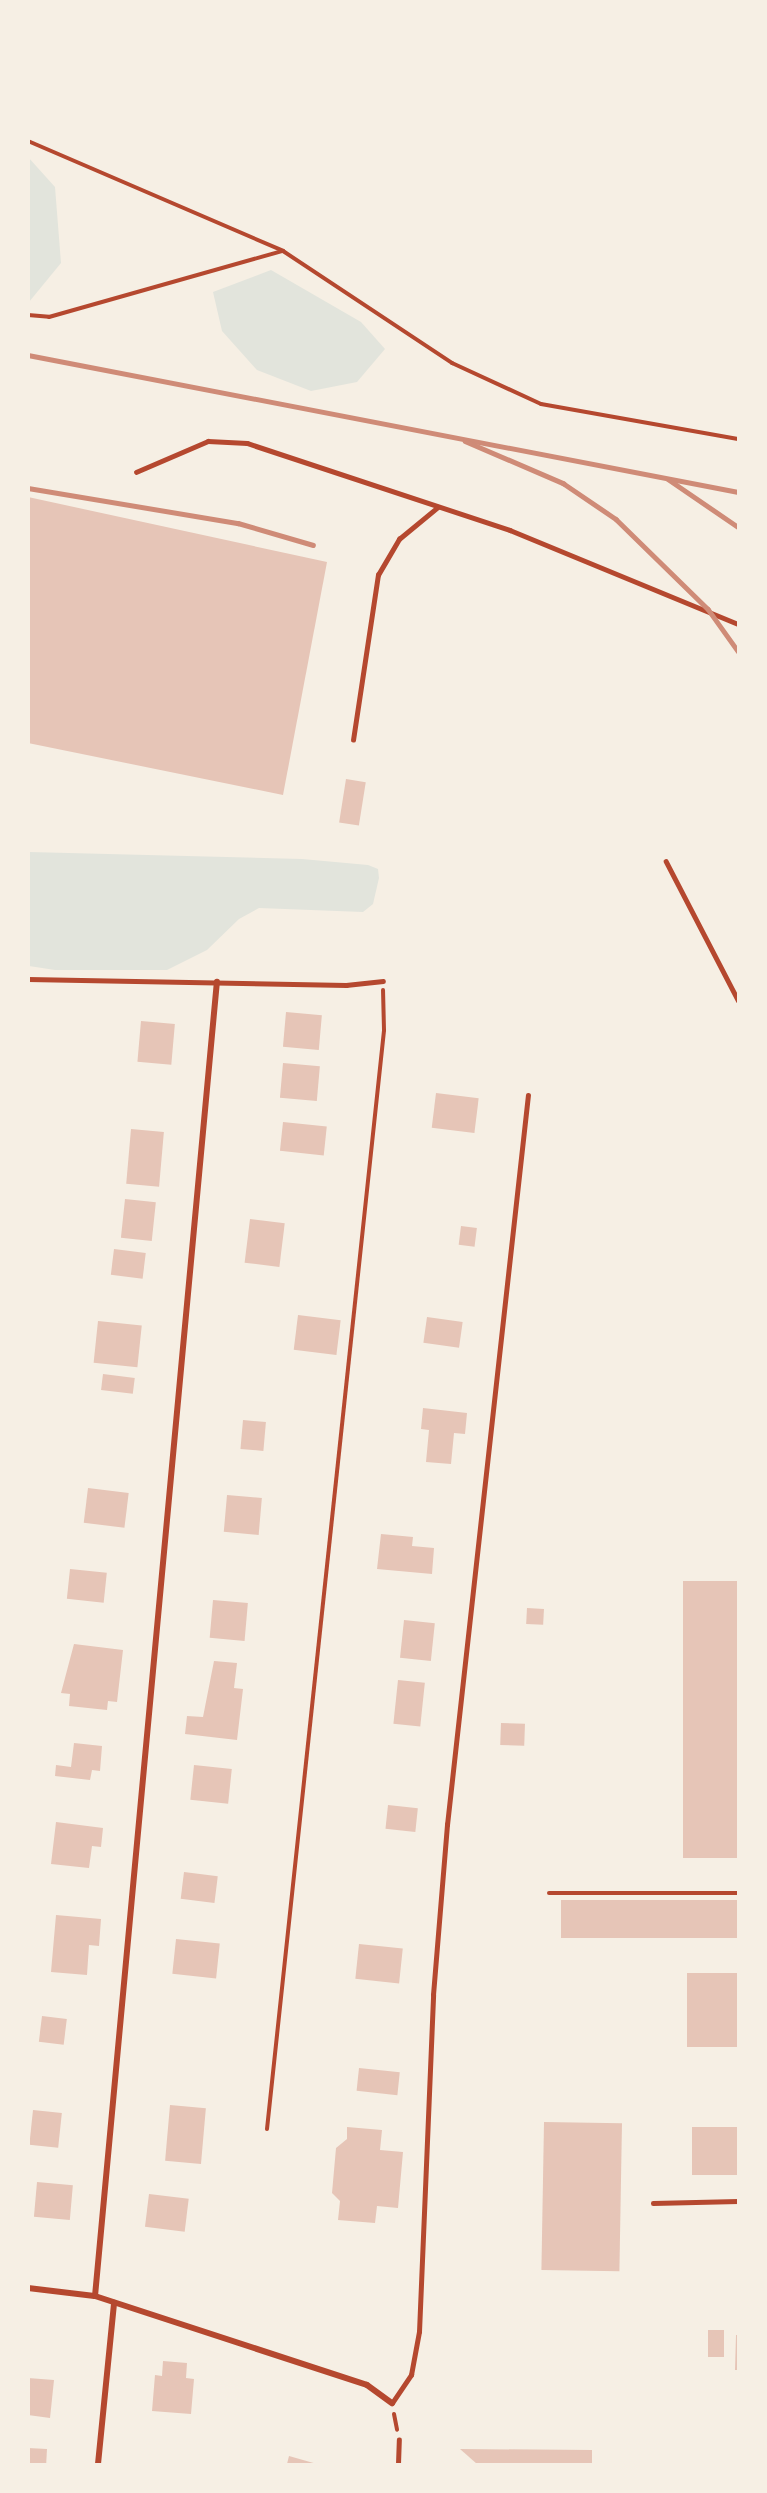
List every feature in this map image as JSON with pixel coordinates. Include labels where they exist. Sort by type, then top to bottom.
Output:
[{"type":"street","points":[[95,2296],[217,982]]},
{"type":"street","points":[[28,2288],[95,2296],[367,2385],[392,2403]]},
{"type":"street","points":[[98,2464],[114,2303]]},
{"type":"lane","points":[[136,472],[208,441],[247,443],[510,530],[738,624]]},
{"type":"lane","points":[[353,740],[378,575],[399,539],[438,507]]},
{"type":"lane","points":[[666,861],[738,1000]]},
{"type":"lane","points":[[28,979],[346,985],[383,981]]},
{"type":"lane","points":[[392,2403],[411,2375],[419,2332],[433,1995],[447,1825],[528,1095]]},
{"type":"lane","points":[[549,1893],[738,1893]]},
{"type":"lane","points":[[653,2203],[738,2201]]},
{"type":"lane","points":[[398,2464],[399,2440]]},
{"type":"path","points":[[28,141],[283,251],[452,363],[541,404],[738,439]]},
{"type":"path","points":[[28,315],[49,317],[283,251]]},
{"type":"path","points":[[267,2129],[384,1030],[383,981]]},
{"type":"path","points":[[392,2403],[399,2440]]},
{"type":"shaded area","points":[[28,157],[55,187],[61,263],[29,302]]},
{"type":"shaded area","points":[[271,270],[361,322],[385,349],[357,382],[311,391],[257,370],[222,331],[213,292]]},
{"type":"shaded area","points":[[29,852],[302,859],[368,865],[378,869],[379,878],[373,904],[363,912],[259,908],[239,919],[207,950],[167,970],[55,970],[29,966]]},
{"type":"building","points":[[28,497],[327,562],[283,795],[28,743]]},
{"type":"building","points":[[346,779],[366,782],[359,826],[339,822]]},
{"type":"building","points":[[286,1012],[322,1015],[319,1050],[283,1047]]},
{"type":"building","points":[[141,1021],[175,1024],[171,1065],[137,1062]]},
{"type":"building","points":[[283,1063],[320,1066],[317,1101],[280,1098]]},
{"type":"building","points":[[436,1093],[479,1098],[474,1133],[432,1128]]},
{"type":"building","points":[[283,1122],[327,1127],[324,1155],[280,1151]]},
{"type":"building","points":[[131,1129],[164,1132],[159,1187],[126,1184]]},
{"type":"building","points":[[125,1199],[156,1202],[152,1241],[121,1238]]},
{"type":"building","points":[[250,1219],[285,1223],[279,1267],[245,1263]]},
{"type":"building","points":[[461,1226],[477,1228],[475,1247],[459,1245]]},
{"type":"building","points":[[114,1249],[146,1253],[143,1279],[111,1275]]},
{"type":"building","points":[[298,1315],[341,1320],[336,1355],[294,1350]]},
{"type":"building","points":[[427,1317],[463,1322],[459,1348],[423,1343]]},
{"type":"building","points":[[98,1321],[142,1326],[137,1367],[94,1363]]},
{"type":"building","points":[[103,1374],[135,1378],[133,1394],[101,1390]]},
{"type":"building","points":[[423,1408],[467,1413],[465,1434],[454,1433],[451,1464],[426,1462],[429,1430],[421,1429]]},
{"type":"building","points":[[243,1420],[266,1422],[263,1451],[240,1449]]},
{"type":"building","points":[[88,1488],[129,1493],[124,1528],[84,1523]]},
{"type":"building","points":[[227,1495],[262,1498],[259,1535],[224,1532]]},
{"type":"building","points":[[381,1534],[413,1537],[412,1546],[434,1548],[432,1574],[377,1569]]},
{"type":"building","points":[[70,1569],[107,1573],[104,1603],[67,1599]]},
{"type":"building","points":[[683,1581],[738,1581],[738,1858],[683,1858]]},
{"type":"building","points":[[213,1600],[248,1603],[245,1641],[210,1638]]},
{"type":"building","points":[[527,1608],[544,1609],[543,1625],[526,1624]]},
{"type":"building","points":[[404,1620],[435,1623],[431,1661],[400,1658]]},
{"type":"building","points":[[74,1644],[123,1650],[117,1702],[108,1701],[107,1710],[69,1706],[70,1694],[61,1693]]},
{"type":"building","points":[[214,1661],[237,1663],[234,1688],[243,1689],[237,1740],[185,1734],[187,1716],[203,1717]]},
{"type":"building","points":[[398,1680],[425,1683],[420,1727],[393,1724]]},
{"type":"building","points":[[501,1723],[525,1724],[524,1746],[500,1745]]},
{"type":"building","points":[[74,1743],[102,1746],[100,1771],[92,1770],[90,1780],[55,1776],[56,1765],[71,1767]]},
{"type":"building","points":[[194,1765],[232,1769],[228,1804],[190,1800]]},
{"type":"building","points":[[388,1805],[418,1808],[415,1832],[385,1829]]},
{"type":"building","points":[[56,1822],[103,1828],[101,1847],[92,1846],[89,1868],[51,1864]]},
{"type":"building","points":[[184,1872],[218,1876],[214,1903],[181,1899]]},
{"type":"building","points":[[561,1900],[738,1900],[738,1938],[561,1938]]},
{"type":"building","points":[[56,1915],[101,1919],[99,1946],[89,1945],[87,1975],[51,1972]]},
{"type":"building","points":[[176,1939],[220,1944],[216,1978],[172,1974]]},
{"type":"building","points":[[359,1944],[403,1949],[399,1983],[355,1979]]},
{"type":"building","points":[[687,1973],[738,1973],[738,2047],[687,2047]]},
{"type":"building","points":[[42,2016],[67,2019],[64,2045],[39,2042]]},
{"type":"building","points":[[359,2068],[400,2072],[397,2095],[357,2091]]},
{"type":"building","points":[[170,2105],[206,2108],[201,2164],[165,2161]]},
{"type":"building","points":[[33,2110],[62,2113],[58,2148],[29,2145]]},
{"type":"building","points":[[544,2122],[622,2123],[619,2271],[541,2270]]},
{"type":"building","points":[[347,2127],[382,2130],[380,2150],[403,2152],[398,2208],[377,2206],[375,2223],[338,2220],[340,2201],[332,2193],[336,2148],[347,2139]]},
{"type":"building","points":[[692,2127],[738,2127],[738,2175],[692,2175]]},
{"type":"building","points":[[37,2182],[73,2185],[70,2220],[34,2217]]},
{"type":"building","points":[[149,2194],[189,2199],[185,2232],[145,2227]]},
{"type":"building","points":[[708,2330],[724,2330],[724,2357],[708,2357]]},
{"type":"building","points":[[736,2335],[738,2335],[738,2370],[735,2370]]},
{"type":"building","points":[[163,2361],[187,2363],[186,2378],[194,2379],[191,2414],[152,2411],[155,2375],[162,2376]]},
{"type":"building","points":[[28,2378],[54,2380],[50,2418],[28,2415]]},
{"type":"building","points":[[28,2448],[47,2449],[46,2464],[28,2464]]},
{"type":"building","points":[[460,2449],[592,2450],[592,2464],[477,2464]]},
{"type":"building","points":[[289,2456],[317,2464],[287,2464]]},
{"type":"railway","points":[[28,355],[738,492]]},
{"type":"railway","points":[[465,441],[563,483],[616,519],[708,609],[738,651]]},
{"type":"railway","points":[[668,479],[738,527]]},
{"type":"railway","points":[[28,488],[238,523],[313,545]]}]
